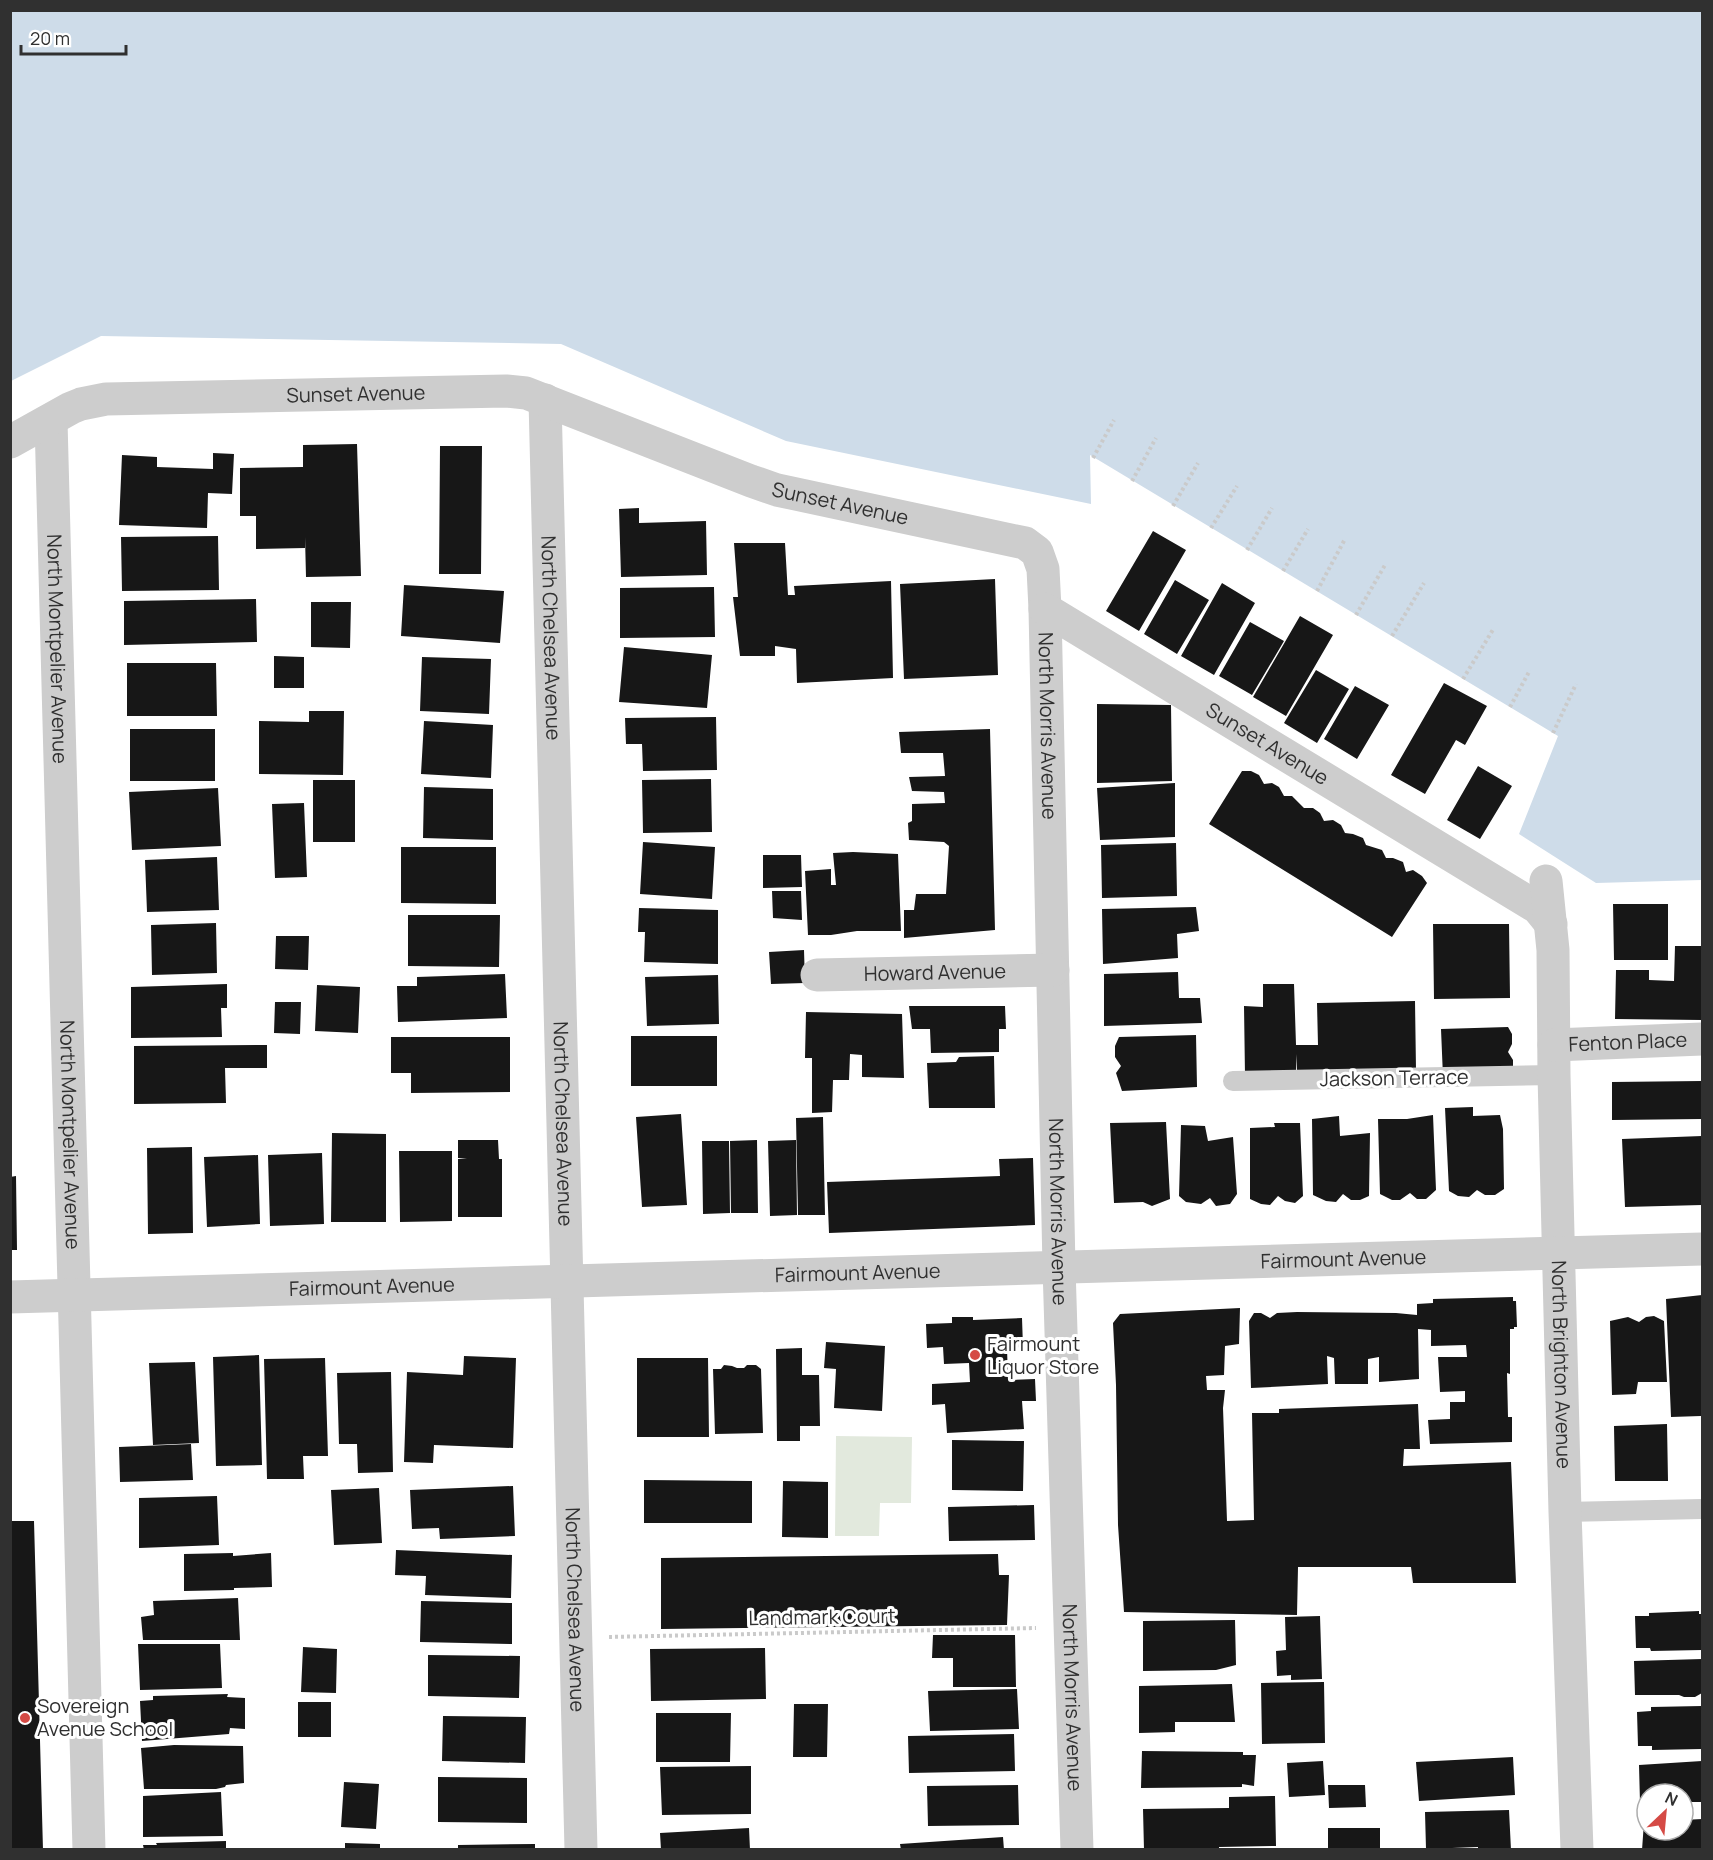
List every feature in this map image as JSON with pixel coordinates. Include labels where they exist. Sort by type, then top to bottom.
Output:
[{"type":"street","name":"Sunset Avenue","points":[[10,442],[81,404],[106,399],[506,391],[526,393],[546,400],[777,490],[1025,543],[1037,552],[1044,569],[1045,609],[1538,908],[1551,924]]},
{"type":"street","name":"North Chelsea Avenue","points":[[546,400],[581,1850]]},
{"type":"street","name":"North Montpelier Avenue","points":[[51,421],[89,1850]]},
{"type":"street","name":"North Morris Avenue","points":[[1045,609],[1059,1268],[1077,1850]]},
{"type":"street","name":"North Brighton Avenue","points":[[1546,881],[1551,924],[1565,1512],[1577,1850]]},
{"type":"street","name":"Howard Avenue","points":[[818,975],[1053,970]]},
{"type":"street","name":"Fenton Place","points":[[1554,1060],[1702,1039]]},
{"type":"street","name":"Fairmount Avenue","points":[[10,1297],[1702,1249]]},
{"type":"lane","name":"Jackson Terrace","points":[[1233,1081],[1554,1060]]},
{"type":"lane","points":[[1565,1512],[1702,1509]]},
{"type":"path","points":[[1093,458],[1114,420]]},
{"type":"path","points":[[1132,481],[1156,438]]},
{"type":"path","points":[[1173,506],[1198,463]]},
{"type":"path","points":[[1211,528],[1237,486]]},
{"type":"path","points":[[1247,550],[1272,508]]},
{"type":"path","points":[[1283,571],[1308,529]]},
{"type":"path","points":[[1317,591],[1345,539]]},
{"type":"path","points":[[1356,615],[1385,566]]},
{"type":"path","points":[[1392,636],[1424,583]]},
{"type":"path","points":[[1463,679],[1494,628]]},
{"type":"path","points":[[1510,706],[1530,670]]},
{"type":"path","points":[[1553,733],[1576,684]]},
{"type":"path","name":"Landmark Court","points":[[575,1638],[1070,1627]]},
{"type":"shaded area","points":[[836,1436],[912,1437],[911,1503],[880,1503],[879,1536],[835,1536]]},
{"type":"water","points":[[11,10],[1702,11],[1702,880],[1596,883],[1519,834],[1558,736],[1090,455],[1091,504],[786,441],[561,344],[101,336],[11,381]]},
{"type":"building","points":[[357,444],[361,576],[306,577],[305,537],[305,548],[256,549],[256,516],[240,516],[240,468],[303,467],[303,445]]},
{"type":"building","points":[[440,446],[482,446],[481,574],[439,574]]},
{"type":"building","points":[[213,453],[234,454],[232,494],[208,493],[207,528],[119,525],[122,455],[157,457],[157,467],[213,469]]},
{"type":"building","points":[[639,508],[639,523],[706,521],[707,575],[621,577],[619,509]]},
{"type":"building","points":[[1153,531],[1186,550],[1139,631],[1106,611]]},
{"type":"building","points":[[218,536],[219,590],[122,591],[121,537]]},
{"type":"building","points":[[734,543],[785,543],[788,595],[795,595],[794,586],[891,581],[893,678],[797,683],[796,649],[775,646],[775,656],[740,656],[733,597],[738,597]]},
{"type":"building","points":[[995,579],[998,675],[904,679],[900,584]]},
{"type":"building","points":[[1175,580],[1209,600],[1177,654],[1144,634]]},
{"type":"building","points":[[1222,583],[1255,603],[1214,675],[1181,656]]},
{"type":"building","points":[[404,585],[504,591],[500,643],[401,636]]},
{"type":"building","points":[[714,587],[715,637],[620,638],[620,588]]},
{"type":"building","points":[[256,599],[257,642],[124,645],[124,601]]},
{"type":"building","points":[[311,602],[351,602],[350,648],[311,647]]},
{"type":"building","points":[[1300,616],[1333,635],[1286,716],[1253,697]]},
{"type":"building","points":[[1250,622],[1284,641],[1252,695],[1219,676]]},
{"type":"building","points":[[624,647],[712,655],[707,708],[619,702]]},
{"type":"building","points":[[274,656],[304,657],[304,688],[274,688]]},
{"type":"building","points":[[422,657],[491,659],[489,714],[420,711]]},
{"type":"building","points":[[127,663],[216,663],[217,716],[127,716]]},
{"type":"building","points":[[1316,670],[1349,689],[1317,743],[1284,723]]},
{"type":"building","points":[[1444,683],[1487,706],[1465,745],[1456,740],[1425,794],[1391,775]]},
{"type":"building","points":[[1355,686],[1389,705],[1357,759],[1324,739]]},
{"type":"building","points":[[1097,704],[1171,705],[1172,781],[1097,783]]},
{"type":"building","points":[[309,711],[344,711],[343,775],[259,774],[259,721],[309,722]]},
{"type":"building","points":[[716,717],[717,770],[643,771],[642,744],[626,744],[625,718]]},
{"type":"building","points":[[424,721],[493,725],[491,778],[421,774]]},
{"type":"building","points":[[130,729],[215,729],[215,781],[130,781]]},
{"type":"building","points":[[990,729],[995,930],[904,938],[904,910],[914,910],[916,894],[946,894],[949,846],[944,842],[909,840],[908,823],[912,821],[912,804],[945,803],[944,792],[912,791],[909,777],[945,776],[943,753],[901,753],[899,732]]},
{"type":"building","points":[[1478,766],[1512,786],[1480,839],[1447,820]]},
{"type":"building","points":[[1242,771],[1251,771],[1259,775],[1264,784],[1272,783],[1279,787],[1284,796],[1292,796],[1304,808],[1313,808],[1320,813],[1324,821],[1333,820],[1341,825],[1345,833],[1363,838],[1366,845],[1382,850],[1386,858],[1403,862],[1406,872],[1413,870],[1422,876],[1427,883],[1392,937],[1209,824]]},
{"type":"building","points":[[711,779],[712,832],[643,833],[642,780]]},
{"type":"building","points":[[313,780],[355,780],[355,842],[313,842]]},
{"type":"building","points":[[1175,783],[1175,837],[1100,840],[1097,788]]},
{"type":"building","points":[[424,787],[493,789],[493,840],[423,838]]},
{"type":"building","points":[[218,788],[221,846],[132,850],[129,792]]},
{"type":"building","points":[[304,803],[307,877],[275,878],[272,804]]},
{"type":"building","points":[[643,842],[715,847],[712,899],[640,894]]},
{"type":"building","points":[[1176,843],[1177,896],[1102,898],[1101,845]]},
{"type":"building","points":[[401,847],[496,847],[496,904],[401,903]]},
{"type":"building","points":[[833,853],[898,854],[901,931],[857,931],[831,935],[808,935],[805,871],[831,869],[831,885],[836,885]]},
{"type":"building","points":[[763,855],[801,855],[802,887],[763,888]]},
{"type":"building","points":[[217,857],[219,910],[147,912],[145,860]]},
{"type":"building","points":[[772,891],[801,891],[802,920],[773,918]]},
{"type":"building","points":[[1613,904],[1668,904],[1668,960],[1614,960]]},
{"type":"building","points":[[1196,907],[1199,931],[1177,934],[1178,958],[1103,964],[1102,909]]},
{"type":"building","points":[[639,908],[718,910],[718,964],[644,962],[645,932],[638,932]]},
{"type":"building","points":[[408,915],[500,915],[499,967],[408,966]]},
{"type":"building","points":[[216,923],[217,973],[152,975],[151,925]]},
{"type":"building","points":[[1433,924],[1509,924],[1510,998],[1434,999]]},
{"type":"building","points":[[276,936],[309,936],[308,970],[275,969]]},
{"type":"building","points":[[1675,946],[1702,946],[1702,1020],[1615,1019],[1616,970],[1649,970],[1649,980],[1674,981]]},
{"type":"building","points":[[804,950],[805,983],[771,984],[769,952]]},
{"type":"building","points":[[1178,972],[1179,998],[1200,998],[1202,1023],[1104,1026],[1104,974]]},
{"type":"building","points":[[505,974],[507,1018],[398,1022],[397,986],[417,986],[417,977]]},
{"type":"building","points":[[718,975],[719,1024],[647,1026],[645,977]]},
{"type":"building","points":[[227,984],[227,1008],[221,1008],[222,1037],[131,1038],[131,987]]},
{"type":"building","points":[[1263,984],[1294,984],[1296,1045],[1318,1045],[1317,1003],[1415,1001],[1416,1070],[1297,1071],[1296,1054],[1296,1074],[1245,1075],[1244,1006],[1263,1007]]},
{"type":"building","points":[[317,985],[360,987],[358,1033],[315,1031]]},
{"type":"building","points":[[275,1002],[301,1002],[300,1034],[274,1033]]},
{"type":"building","points":[[909,1006],[1005,1006],[1006,1029],[999,1029],[999,1052],[931,1053],[930,1029],[912,1029]]},
{"type":"building","points":[[806,1012],[902,1014],[904,1078],[862,1077],[862,1055],[850,1054],[849,1080],[833,1080],[832,1112],[812,1113],[812,1058],[805,1058]]},
{"type":"building","points":[[1508,1027],[1512,1034],[1512,1044],[1508,1052],[1513,1060],[1513,1068],[1443,1077],[1441,1029]]},
{"type":"building","points":[[1196,1035],[1197,1087],[1122,1091],[1116,1073],[1121,1066],[1115,1057],[1115,1046],[1119,1037]]},
{"type":"building","points":[[631,1036],[717,1036],[717,1086],[631,1086]]},
{"type":"building","points":[[391,1037],[510,1037],[510,1092],[411,1093],[411,1073],[391,1073]]},
{"type":"building","points":[[267,1045],[267,1068],[225,1068],[226,1103],[134,1104],[134,1046]]},
{"type":"building","points":[[994,1056],[995,1108],[929,1108],[927,1063],[956,1062],[959,1057]]},
{"type":"building","points":[[1702,1081],[1702,1119],[1612,1120],[1612,1082]]},
{"type":"building","points":[[1473,1107],[1473,1116],[1500,1115],[1503,1129],[1504,1189],[1495,1195],[1485,1195],[1477,1190],[1469,1197],[1458,1196],[1449,1191],[1445,1108]]},
{"type":"building","points":[[681,1114],[687,1205],[642,1207],[636,1117]]},
{"type":"building","points":[[1433,1115],[1436,1190],[1426,1199],[1417,1199],[1410,1193],[1400,1200],[1392,1200],[1380,1194],[1378,1119],[1407,1119]]},
{"type":"building","points":[[1339,1116],[1340,1136],[1370,1133],[1369,1196],[1360,1200],[1351,1200],[1343,1194],[1336,1202],[1326,1201],[1313,1195],[1312,1119]]},
{"type":"building","points":[[823,1117],[825,1215],[798,1215],[796,1118]]},
{"type":"building","points":[[1166,1122],[1170,1199],[1152,1206],[1143,1202],[1114,1203],[1110,1123]]},
{"type":"building","points":[[1274,1123],[1300,1123],[1303,1196],[1295,1203],[1285,1201],[1278,1196],[1270,1205],[1250,1199],[1250,1128],[1275,1127]]},
{"type":"building","points":[[1181,1125],[1205,1126],[1208,1141],[1233,1137],[1237,1194],[1230,1204],[1216,1206],[1210,1198],[1201,1204],[1186,1202],[1179,1196]]},
{"type":"building","points":[[332,1133],[386,1134],[386,1222],[331,1222]]},
{"type":"building","points":[[1702,1136],[1702,1205],[1625,1207],[1622,1139]]},
{"type":"building","points":[[458,1140],[498,1140],[499,1159],[502,1159],[502,1217],[458,1217],[458,1159],[467,1158],[458,1158]]},
{"type":"building","points":[[757,1140],[758,1213],[731,1213],[730,1141]]},
{"type":"building","points":[[796,1140],[797,1215],[770,1216],[768,1141]]},
{"type":"building","points":[[702,1141],[729,1141],[730,1213],[703,1214]]},
{"type":"building","points":[[192,1147],[193,1233],[148,1234],[147,1148]]},
{"type":"building","points":[[399,1151],[452,1151],[452,1221],[400,1222]]},
{"type":"building","points":[[322,1153],[324,1224],[270,1226],[268,1155]]},
{"type":"building","points":[[258,1155],[260,1224],[207,1227],[204,1157]]},
{"type":"building","points":[[1033,1158],[1035,1225],[829,1233],[827,1182],[1000,1176],[999,1159]]},
{"type":"building","points":[[16,1176],[17,1250],[10,1250],[10,1177]]},
{"type":"building","points":[[1702,1295],[1701,1416],[1671,1417],[1666,1299]]},
{"type":"building","points":[[1513,1297],[1513,1301],[1516,1301],[1517,1327],[1510,1329],[1510,1374],[1507,1373],[1508,1417],[1512,1417],[1512,1442],[1430,1444],[1428,1420],[1450,1419],[1450,1402],[1465,1402],[1465,1391],[1440,1392],[1438,1357],[1467,1357],[1466,1345],[1431,1346],[1431,1330],[1418,1329],[1419,1379],[1379,1382],[1379,1357],[1368,1359],[1368,1384],[1335,1384],[1334,1358],[1327,1356],[1328,1384],[1251,1388],[1249,1321],[1254,1313],[1261,1313],[1270,1318],[1277,1313],[1297,1312],[1417,1315],[1417,1304],[1433,1303],[1433,1299]]},
{"type":"building","points":[[1240,1308],[1239,1344],[1225,1346],[1224,1375],[1206,1376],[1207,1390],[1225,1390],[1223,1408],[1227,1521],[1254,1520],[1252,1413],[1279,1413],[1279,1409],[1418,1404],[1420,1449],[1404,1449],[1403,1466],[1511,1462],[1516,1583],[1413,1583],[1411,1567],[1298,1567],[1297,1615],[1124,1612],[1118,1525],[1113,1323],[1120,1314]]},
{"type":"building","points":[[1654,1316],[1664,1321],[1667,1382],[1638,1382],[1636,1394],[1612,1395],[1610,1321],[1628,1317],[1639,1322],[1646,1317]]},
{"type":"building","points":[[952,1317],[973,1317],[973,1320],[1022,1318],[1023,1347],[1007,1348],[1008,1380],[1035,1379],[1036,1401],[1022,1401],[1024,1429],[947,1433],[945,1404],[932,1405],[932,1384],[970,1382],[969,1363],[944,1364],[943,1347],[927,1348],[926,1324],[952,1323]]},
{"type":"building","points":[[826,1342],[885,1346],[882,1411],[834,1408],[836,1369],[824,1368]]},
{"type":"building","points":[[802,1348],[802,1375],[819,1375],[820,1426],[800,1426],[800,1441],[777,1441],[776,1349]]},
{"type":"building","points":[[259,1355],[262,1465],[216,1466],[213,1357]]},
{"type":"building","points":[[464,1356],[516,1358],[513,1448],[434,1445],[433,1463],[404,1462],[407,1372],[463,1375]]},
{"type":"building","points":[[325,1358],[328,1456],[303,1456],[304,1479],[267,1479],[264,1359]]},
{"type":"building","points":[[637,1358],[708,1358],[709,1437],[637,1437]]},
{"type":"building","points":[[195,1362],[199,1443],[153,1445],[149,1363]]},
{"type":"building","points":[[724,1365],[744,1368],[747,1365],[756,1365],[761,1369],[763,1433],[715,1434],[713,1369],[721,1369]]},
{"type":"building","points":[[391,1372],[393,1472],[358,1473],[357,1444],[339,1444],[337,1373]]},
{"type":"building","points":[[1667,1424],[1668,1481],[1615,1481],[1614,1426]]},
{"type":"building","points":[[952,1440],[1024,1441],[1023,1491],[952,1490]]},
{"type":"building","points":[[191,1444],[193,1480],[120,1482],[119,1447]]},
{"type":"building","points":[[644,1480],[752,1481],[752,1523],[644,1523]]},
{"type":"building","points":[[783,1481],[828,1482],[828,1538],[782,1537]]},
{"type":"building","points":[[513,1486],[515,1536],[440,1539],[439,1528],[412,1529],[410,1490]]},
{"type":"building","points":[[379,1488],[382,1543],[334,1545],[331,1490]]},
{"type":"building","points":[[217,1496],[219,1545],[139,1548],[139,1498]]},
{"type":"building","points":[[1034,1505],[1035,1540],[949,1541],[948,1507]]},
{"type":"building","name":"Sovereign Avenue School","points":[[10,1521],[34,1521],[43,1850],[10,1850]]},
{"type":"building","points":[[396,1550],[512,1555],[511,1598],[425,1595],[426,1576],[395,1575]]},
{"type":"building","points":[[233,1553],[233,1556],[271,1553],[272,1587],[184,1591],[184,1554]]},
{"type":"building","points":[[998,1554],[999,1575],[1009,1575],[1007,1625],[661,1629],[661,1558]]},
{"type":"building","points":[[238,1598],[240,1640],[143,1640],[141,1617],[154,1615],[153,1601]]},
{"type":"building","points":[[421,1601],[512,1603],[512,1644],[420,1642]]},
{"type":"building","points":[[1699,1611],[1699,1614],[1702,1614],[1702,1650],[1651,1651],[1650,1648],[1636,1648],[1635,1616],[1649,1616],[1649,1613]]},
{"type":"building","points":[[1320,1616],[1322,1679],[1291,1680],[1291,1675],[1277,1676],[1276,1651],[1286,1650],[1285,1617]]},
{"type":"building","points":[[1235,1620],[1236,1665],[1216,1670],[1143,1671],[1143,1621]]},
{"type":"building","points":[[933,1635],[1015,1635],[1016,1687],[953,1687],[953,1658],[932,1658]]},
{"type":"building","points":[[138,1644],[220,1644],[222,1688],[140,1690]]},
{"type":"building","points":[[303,1647],[337,1649],[336,1693],[301,1692]]},
{"type":"building","points":[[765,1648],[766,1699],[651,1701],[650,1649]]},
{"type":"building","points":[[428,1655],[520,1656],[519,1698],[428,1696]]},
{"type":"building","points":[[1702,1659],[1702,1693],[1695,1697],[1635,1695],[1634,1661]]},
{"type":"building","points":[[1324,1682],[1325,1743],[1262,1744],[1261,1683]]},
{"type":"building","points":[[1232,1684],[1235,1722],[1175,1722],[1175,1732],[1139,1733],[1139,1686]]},
{"type":"building","points":[[1017,1689],[1019,1729],[930,1731],[928,1691]]},
{"type":"building","points":[[228,1694],[227,1697],[245,1698],[245,1729],[230,1728],[229,1734],[142,1741],[140,1701],[153,1700],[153,1696]]},
{"type":"building","points":[[298,1702],[331,1702],[331,1737],[298,1737]]},
{"type":"building","points":[[794,1704],[828,1704],[827,1757],[793,1757]]},
{"type":"building","points":[[1702,1706],[1702,1749],[1652,1750],[1652,1746],[1638,1746],[1637,1712],[1651,1711],[1651,1707]]},
{"type":"building","points":[[656,1713],[731,1713],[730,1762],[656,1762]]},
{"type":"building","points":[[443,1716],[526,1717],[525,1763],[442,1761]]},
{"type":"building","points":[[1014,1734],[1015,1771],[909,1773],[908,1736]]},
{"type":"building","points":[[174,1745],[243,1746],[244,1783],[226,1785],[216,1789],[144,1789],[141,1748]]},
{"type":"building","points":[[1142,1751],[1243,1752],[1243,1755],[1256,1755],[1254,1786],[1242,1784],[1242,1787],[1141,1788]]},
{"type":"building","points":[[1513,1757],[1515,1795],[1419,1801],[1416,1762]]},
{"type":"building","points":[[1323,1761],[1325,1795],[1289,1797],[1287,1763]]},
{"type":"building","points":[[1702,1761],[1702,1802],[1695,1802],[1695,1782],[1639,1782],[1639,1765]]},
{"type":"building","points":[[751,1766],[751,1814],[662,1815],[660,1767]]},
{"type":"building","points":[[438,1777],[527,1778],[527,1823],[438,1822]]},
{"type":"building","points":[[344,1782],[379,1784],[376,1829],[341,1827]]},
{"type":"building","points":[[1018,1785],[1019,1825],[928,1826],[927,1786]]},
{"type":"building","points":[[1328,1785],[1365,1785],[1366,1807],[1329,1808]]},
{"type":"building","points":[[221,1792],[223,1836],[143,1837],[143,1796]]},
{"type":"building","points":[[1275,1796],[1276,1846],[1219,1847],[1219,1850],[1144,1850],[1143,1809],[1229,1808],[1229,1797]]},
{"type":"building","points":[[1509,1810],[1511,1850],[1478,1850],[1478,1847],[1426,1849],[1425,1812]]},
{"type":"building","points":[[1695,1819],[1702,1819],[1702,1850],[1642,1850],[1643,1842],[1695,1842]]},
{"type":"building","points":[[749,1828],[750,1850],[661,1850],[660,1833]]},
{"type":"building","points":[[1328,1828],[1380,1828],[1380,1850],[1328,1850]]},
{"type":"building","points":[[1003,1837],[1004,1850],[901,1850],[900,1844]]},
{"type":"building","points":[[226,1841],[226,1850],[144,1850],[143,1845],[157,1845],[156,1843]]},
{"type":"building","points":[[345,1843],[380,1844],[380,1850],[345,1850]]},
{"type":"building","points":[[535,1844],[535,1850],[458,1850],[458,1845]]},
{"type":"place","name":"Fairmount Liquor Store","points":[[975,1355]]},
{"type":"place","name":"Sovereign Avenue School","points":[[25,1718]]}]
